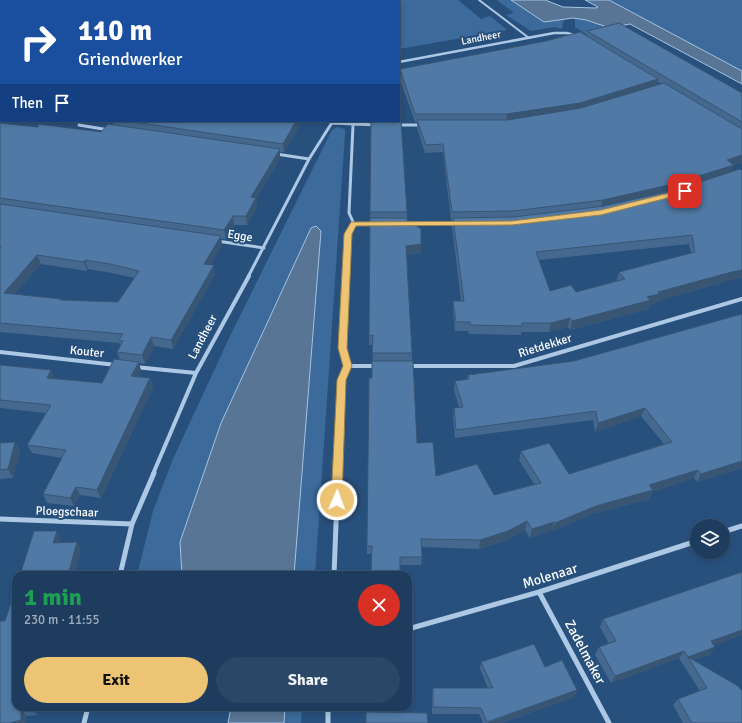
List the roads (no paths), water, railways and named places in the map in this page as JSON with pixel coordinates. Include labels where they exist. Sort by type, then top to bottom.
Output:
[{"type":"street","name":"Landheer","points":[[400,62],[554,33],[567,33],[578,37]]},
{"type":"street","name":"Landheer","points":[[121,571],[132,524],[196,373],[264,248],[309,158],[332,122]]},
{"type":"street","points":[[332,122],[353,125],[383,125]]},
{"type":"street","points":[[79,125],[117,131]]},
{"type":"street","points":[[353,125],[349,213],[354,224]]},
{"type":"street","points":[[391,125],[422,125]]},
{"type":"street","points":[[271,153],[309,158]]},
{"type":"street","points":[[401,223],[465,223]]},
{"type":"street","points":[[354,224],[378,224]]},
{"type":"street","points":[[334,571],[342,380],[347,366],[342,348],[348,234],[354,224]]},
{"type":"street","name":"Egge","points":[[209,240],[264,248]]},
{"type":"street","name":"Rietdekker","points":[[403,366],[514,366],[742,299]]},
{"type":"street","name":"Kouter","points":[[0,352],[119,365]]},
{"type":"street","points":[[127,366],[196,373]]},
{"type":"street","points":[[347,366],[379,366]]},
{"type":"street","name":"Ploegschaar","points":[[0,519],[132,524]]},
{"type":"street","points":[[730,530],[742,526]]},
{"type":"street","name":"Molenaar","points":[[412,628],[539,592],[690,542]]},
{"type":"street","name":"Zadelmaker","points":[[539,592],[609,723]]},
{"type":"street","points":[[84,723],[87,711]]},
{"type":"street","points":[[328,711],[328,723]]},
{"type":"lane","points":[[479,0],[529,38]]}]
